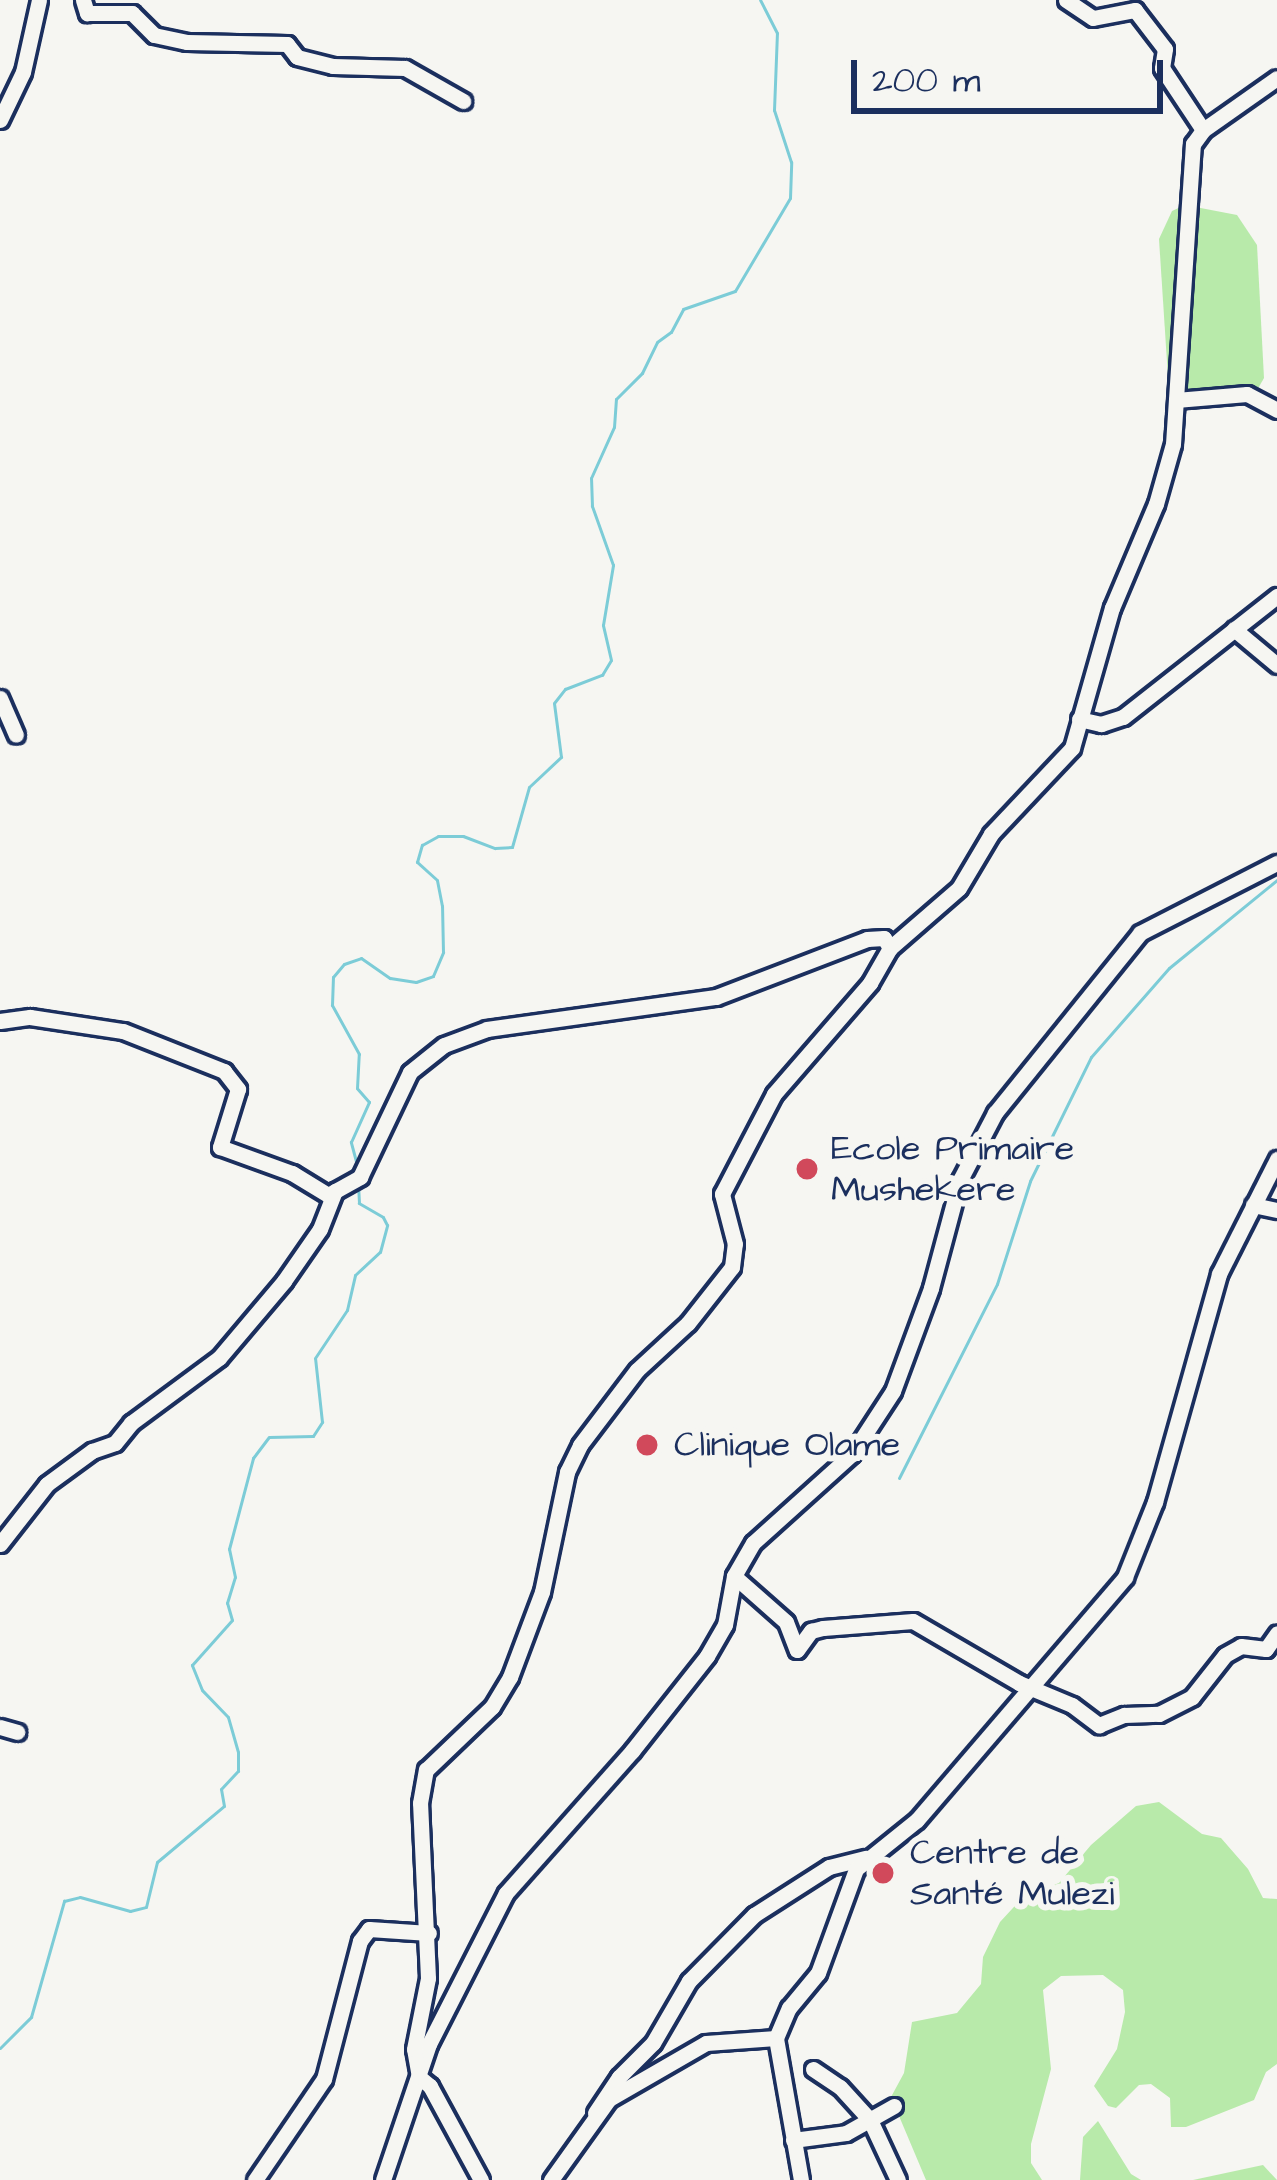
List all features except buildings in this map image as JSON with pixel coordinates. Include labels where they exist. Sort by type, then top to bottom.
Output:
[{"type":"street","points":[[83,0],[87,13],[131,13],[154,34],[187,42],[287,44],[297,57],[333,66],[405,68],[464,101]]},
{"type":"street","points":[[1066,0],[1093,18],[1136,10],[1165,49],[1162,68],[1203,130]]},
{"type":"street","points":[[0,120],[23,72],[41,1]]},
{"type":"street","points":[[481,2180],[430,2086],[418,2078],[414,2049],[428,1978],[420,1803],[426,1771],[492,1707],[510,1677],[542,1592],[567,1472],[580,1444],[637,1370],[688,1323],[732,1267],[734,1244],[722,1194],[790,1069],[850,1007],[890,948],[970,875],[992,834],[1072,748],[1112,608],[1166,470],[1176,400],[1185,205],[1193,144],[1203,130],[1277,78]]},
{"type":"street","points":[[1176,400],[1247,394],[1277,410]]},
{"type":"street","points":[[1079,719],[1101,724],[1123,717],[1277,596]]},
{"type":"street","points":[[1234,629],[1277,665]]},
{"type":"street","points":[[0,698],[16,735]]},
{"type":"street","points":[[383,2180],[455,1983],[506,1892],[632,1751],[707,1656],[725,1625],[734,1576],[767,1527],[852,1454],[893,1391],[931,1288],[960,1180],[995,1114],[1140,933],[1277,863]]},
{"type":"street","points":[[0,1021],[30,1017],[122,1031],[141,1043],[190,1053],[224,1071],[238,1089],[220,1147],[292,1173],[309,1188],[328,1195],[360,1177],[410,1072],[444,1045],[487,1029],[716,997],[868,939],[884,938],[890,948]]},
{"type":"street","points":[[800,2180],[776,2038],[789,2008],[818,1973],[846,1886],[869,1858],[916,1820],[1100,1610],[1142,1544],[1214,1290],[1277,1159]]},
{"type":"street","points":[[0,1544],[47,1484],[92,1451],[115,1443],[131,1423],[219,1358],[284,1281],[320,1229],[335,1191]]},
{"type":"street","points":[[1253,1205],[1277,1210]]},
{"type":"street","points":[[734,1576],[786,1622],[797,1651],[811,1631],[913,1621],[1099,1725],[1124,1715],[1159,1714],[1192,1697],[1225,1654],[1240,1646],[1266,1648],[1277,1634]]},
{"type":"street","points":[[0,1727],[17,1732]]},
{"type":"street","points":[[551,2180],[595,2113],[652,2042],[689,1981],[754,1916],[829,1867],[869,1858]]},
{"type":"street","points":[[255,2180],[324,2079],[360,1941],[369,1929],[429,1933]]},
{"type":"street","points":[[595,2113],[706,2042],[776,2038]]},
{"type":"street","points":[[814,2069],[870,2120],[898,2180]]},
{"type":"street","points":[[793,2140],[846,2133],[894,2106]]},
{"type":"green space","points":[[1185,205],[1237,215],[1257,245],[1264,378],[1252,399],[1170,408],[1159,239],[1172,211]]},
{"type":"green space","points":[[1159,1802],[1202,1834],[1221,1838],[1248,1869],[1263,1898],[1277,1899],[1277,2064],[1266,2072],[1254,2100],[1186,2127],[1171,2127],[1170,2098],[1151,2084],[1139,2085],[1116,2108],[1108,2106],[1094,2086],[1117,2049],[1125,2012],[1123,1990],[1103,1975],[1061,1976],[1043,1990],[1051,2069],[1031,2144],[1031,2163],[1042,2180],[926,2180],[891,2097],[904,2073],[912,2022],[957,2013],[981,1984],[983,1957],[1000,1922],[1023,1897],[1059,1883],[1091,1845],[1136,1806]]},
{"type":"green space","points":[[1098,2121],[1131,2174],[1141,2180],[1080,2180],[1083,2137]]},
{"type":"green space","points":[[1263,2165],[1277,2180],[1193,2180]]},
{"type":"waterway","points":[[357,1165],[351,1142],[369,1102],[357,1088],[359,1054],[332,1005],[333,977],[344,964],[361,958],[390,978],[416,982],[433,976],[443,952],[442,906],[437,880],[417,862],[422,845],[438,836],[463,836],[495,848],[512,847],[529,787],[561,757],[554,703],[565,689],[602,675],[611,660],[603,625],[613,565],[592,506],[591,478],[614,427],[616,399],[642,373],[657,342],[671,332],[683,309],[735,291],[790,198],[791,162],[774,110],[777,33],[760,0]]},
{"type":"waterway","points":[[899,1478],[997,1284],[1030,1181],[1091,1057],[1169,968],[1277,880]]},
{"type":"waterway","points":[[0,2048],[31,2017],[64,1901],[80,1897],[130,1911],[146,1907],[157,1862],[224,1806],[221,1789],[238,1771],[238,1752],[228,1717],[202,1690],[192,1665],[232,1620],[227,1603],[235,1577],[229,1549],[253,1458],[269,1437],[313,1436],[322,1422],[315,1358],[347,1310],[355,1275],[380,1252],[387,1225],[383,1217],[359,1203],[358,1186]]},
{"type":"place","name":"Ecole Primaire Mushekere","points":[[807,1169]]},
{"type":"place","name":"Clinique Olame","points":[[647,1445]]},
{"type":"place","name":"Centre de Santé Mulezi","points":[[883,1873]]}]
